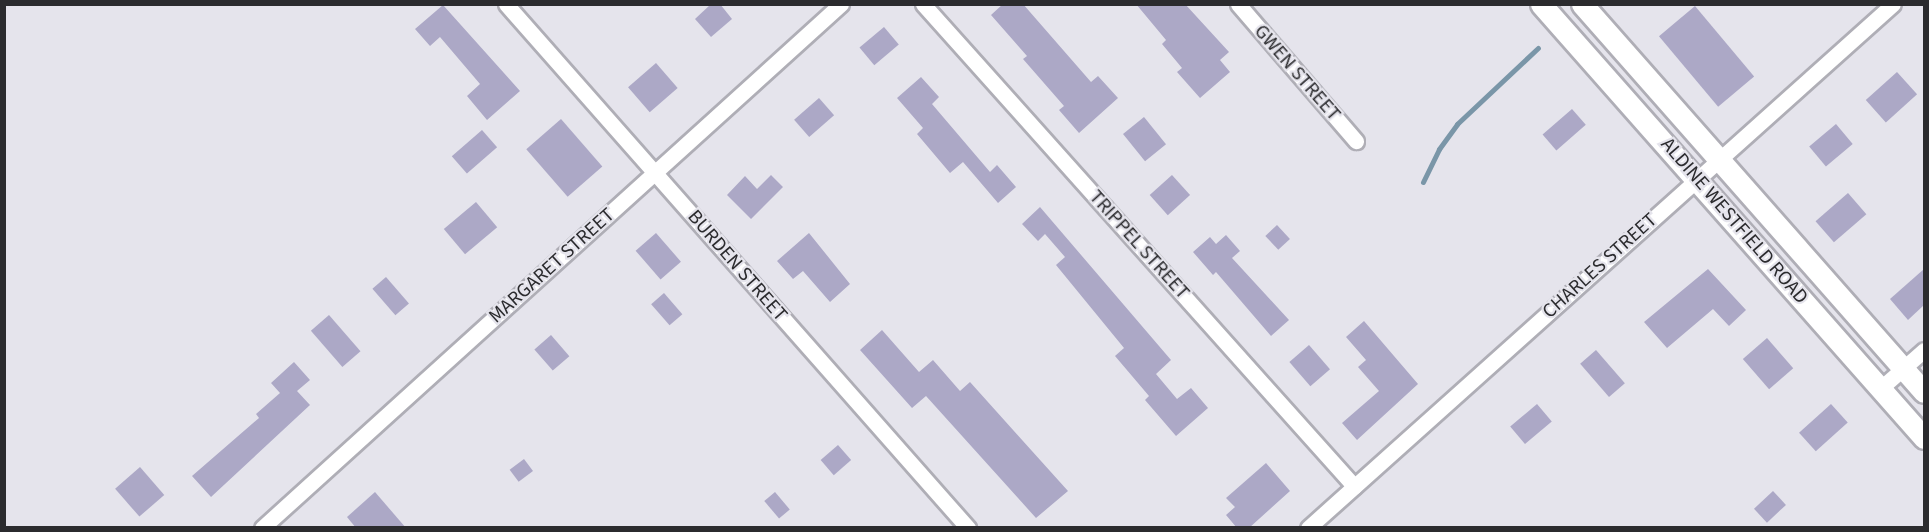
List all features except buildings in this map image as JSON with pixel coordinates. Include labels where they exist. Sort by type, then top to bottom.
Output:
[{"type":"main road","name":"ALDINE WESTFIELD ROAD","points":[[1541,4],[1698,179],[1924,438]]},
{"type":"main road","name":"ALDINE WESTFIELD ROAD","points":[[1582,4],[1924,392]]},
{"type":"street","name":"BURDEN STREET","points":[[506,4],[968,528]]},
{"type":"street","name":"MARGARET STREET","points":[[262,528],[841,4]]},
{"type":"street","name":"TRIPPEL STREET","points":[[923,4],[1354,486]]},
{"type":"street","name":"GWEN STREET","points":[[1238,4],[1356,141]]},
{"type":"street","name":"CHARLES STREET","points":[[1308,528],[1893,4]]},
{"type":"street","points":[[1881,388],[1924,350]]},
{"type":"waterway","points":[[1423,182],[1439,149],[1457,124],[1538,48]]}]
